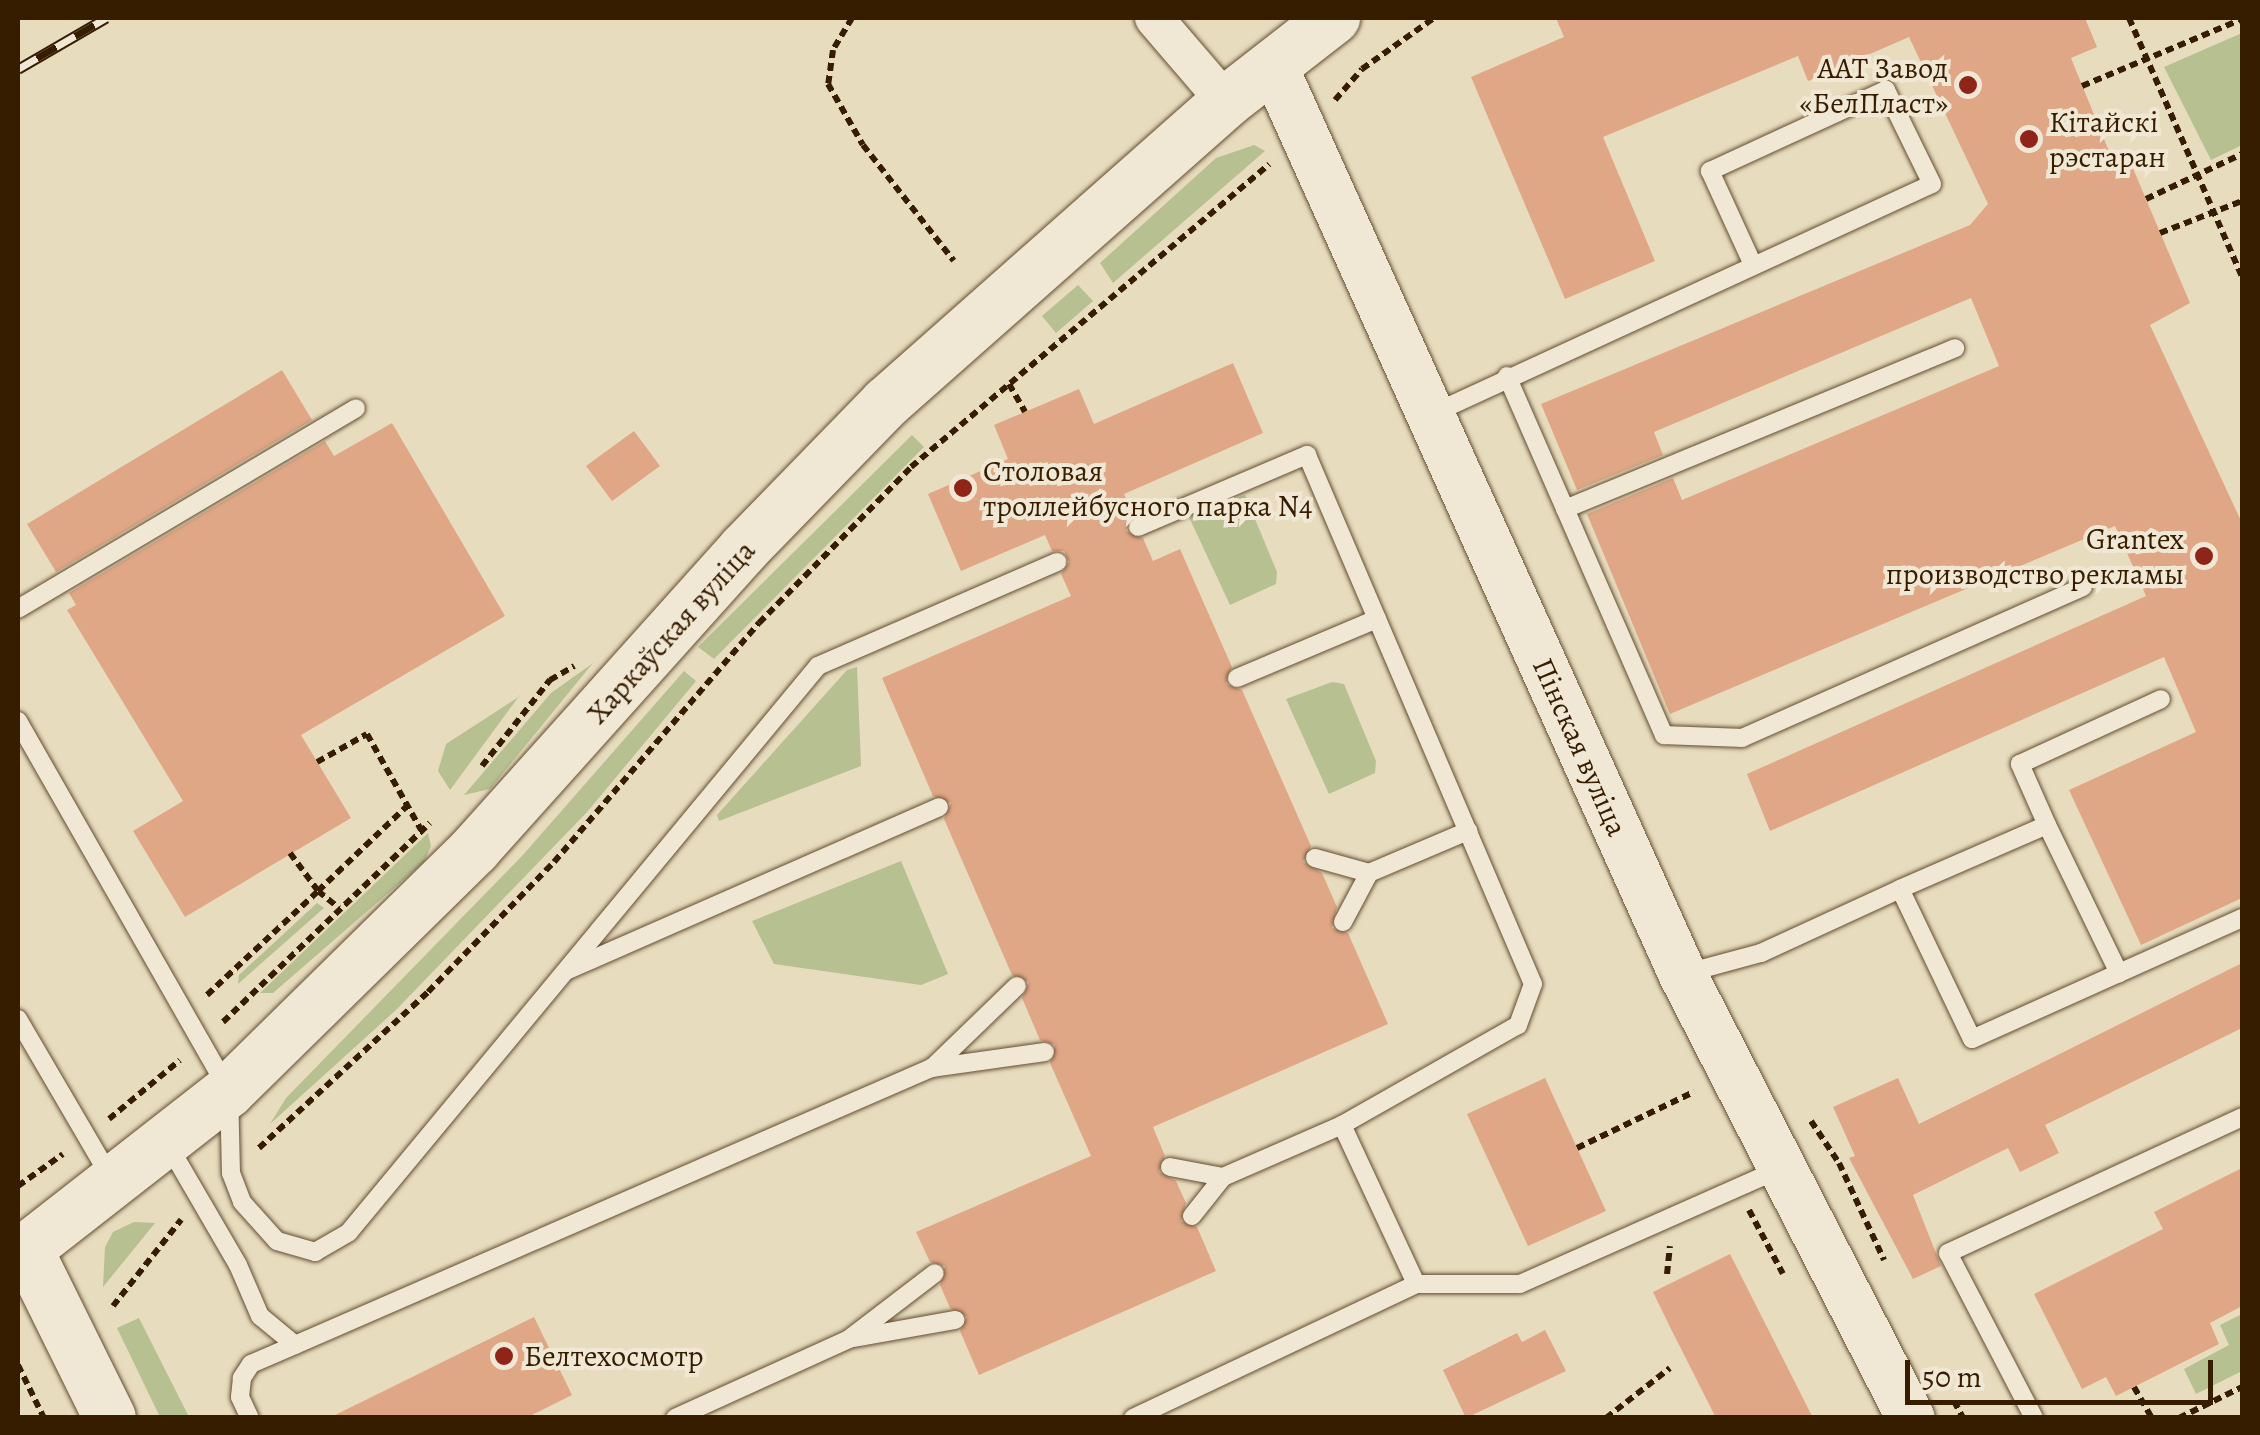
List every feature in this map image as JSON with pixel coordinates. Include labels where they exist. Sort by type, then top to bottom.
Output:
[{"type":"main road","name":"Харкаўская вуліца","points":[[22,1253],[229,1090],[475,849],[744,549],[886,403],[1226,102],[1334,18]]},
{"type":"main road","points":[[22,1253],[110,1418]]},
{"type":"street","points":[[1154,18],[1226,102]]},
{"type":"street","name":"Пінская вуліца","points":[[1273,65],[1683,974],[1911,1418]]},
{"type":"lane","points":[[1431,415],[1507,376],[1754,265],[1932,184],[1886,90],[1710,171],[1754,265]]},
{"type":"lane","points":[[1565,510],[1956,348]]},
{"type":"lane","points":[[1507,376],[1664,736],[1742,738],[2084,587]]},
{"type":"lane","points":[[18,609],[356,408]]},
{"type":"lane","points":[[1138,527],[1307,455],[1534,984],[1518,1025],[1342,1125],[1223,1176],[1192,1216]]},
{"type":"lane","points":[[18,721],[229,1090],[231,1173],[242,1202],[278,1241],[316,1252],[349,1232],[818,666],[1056,562]]},
{"type":"lane","points":[[1236,678],[1377,619]]},
{"type":"lane","points":[[2119,974],[2020,764],[2161,699]]},
{"type":"lane","points":[[563,973],[938,808]]},
{"type":"lane","points":[[1683,974],[1761,953],[2048,825]]},
{"type":"lane","points":[[1316,858],[1369,873],[1468,831]]},
{"type":"lane","points":[[1343,922],[1369,873]]},
{"type":"lane","points":[[1900,889],[1972,1039],[2242,918]]},
{"type":"lane","points":[[931,1068],[1017,986]]},
{"type":"lane","points":[[18,1019],[114,1183]]},
{"type":"lane","points":[[250,1418],[240,1398],[242,1378],[251,1364],[931,1068],[1046,1052]]},
{"type":"lane","points":[[2034,1418],[1948,1253],[2242,1118]]},
{"type":"lane","points":[[1342,1125],[1416,1284]]},
{"type":"lane","points":[[166,1142],[260,1316],[295,1345]]},
{"type":"lane","points":[[1170,1167],[1223,1176]]},
{"type":"lane","points":[[1133,1418],[1416,1284],[1520,1284],[1780,1168]]},
{"type":"lane","points":[[681,1415],[849,1339],[935,1273]]},
{"type":"lane","points":[[849,1339],[955,1320]]},
{"type":"lane","points":[[681,1415],[715,1418]]},
{"type":"path","points":[[852,18],[833,50],[828,84],[863,146],[954,261]]},
{"type":"path","points":[[231,1173],[428,992],[554,862],[759,623],[911,468],[1304,136],[1362,69],[1434,18]]},
{"type":"path","points":[[2130,18],[2242,277]]},
{"type":"path","points":[[2082,86],[2242,18]]},
{"type":"path","points":[[2146,199],[2242,154]]},
{"type":"path","points":[[2160,234],[2242,201]]},
{"type":"path","points":[[1009,384],[1026,412]]},
{"type":"path","points":[[317,762],[368,734],[421,830]]},
{"type":"path","points":[[188,1013],[408,806]]},
{"type":"path","points":[[18,1186],[87,1138],[202,1042],[421,830],[444,813]]},
{"type":"path","points":[[290,854],[318,891],[340,908]]},
{"type":"path","points":[[1577,1148],[1694,1092]]},
{"type":"path","points":[[113,1306],[199,1197]]},
{"type":"path","points":[[18,1364],[44,1418]]},
{"type":"path","points":[[1606,1418],[1670,1368]]},
{"type":"path","points":[[2134,1387],[2152,1418]]},
{"type":"path","points":[[2179,1418],[2242,1387]]},
{"type":"green space","points":[[2242,33],[2242,145],[2211,160],[2164,67]]},
{"type":"green space","points":[[1254,145],[1265,151],[1113,283],[1100,263],[1216,158]]},
{"type":"green space","points":[[1078,285],[1093,301],[1056,333],[1042,316]]},
{"type":"green space","points":[[912,435],[924,447],[714,659],[698,647]]},
{"type":"green space","points":[[1245,495],[1277,572],[1276,584],[1230,605],[1188,515]]},
{"type":"green space","points":[[593,663],[490,789],[464,795],[551,693]]},
{"type":"green space","points":[[857,667],[861,766],[719,821],[717,815],[847,670]]},
{"type":"green space","points":[[684,671],[696,681],[588,811],[396,1010],[270,1124],[286,1098],[522,856]]},
{"type":"green space","points":[[1332,682],[1344,684],[1376,761],[1375,773],[1329,794],[1286,699]]},
{"type":"green space","points":[[519,697],[450,790],[438,771],[446,744]]},
{"type":"green space","points":[[428,833],[431,846],[424,862],[273,993],[260,993]]},
{"type":"green space","points":[[901,861],[948,974],[921,985],[774,964],[752,921]]},
{"type":"green space","points":[[317,903],[324,908],[238,984],[239,975]]},
{"type":"green space","points":[[134,1222],[155,1223],[103,1287],[105,1247],[113,1232]]},
{"type":"green space","points":[[2242,1314],[2242,1371],[2196,1394],[2184,1369],[2229,1345],[2220,1325]]},
{"type":"green space","points":[[139,1318],[189,1417],[160,1417],[117,1328]]},
{"type":"building","points":[[1556,18],[2085,18],[2097,47],[2071,58],[2115,166],[2129,159],[2190,303],[2150,325],[2242,523],[2242,898],[2141,945],[2069,790],[2196,732],[2164,657],[1770,831],[1747,774],[2146,596],[2115,526],[1670,714],[1587,514],[1673,478],[1682,500],[1999,366],[1971,298],[1654,432],[1663,455],[1577,490],[1541,404],[1970,225],[1988,204],[1909,37],[1808,81],[1798,56],[1603,137],[1655,261],[1565,299],[1471,77],[1564,37]]},
{"type":"building","points":[[1233,363],[1263,433],[1124,494],[1133,515],[1126,531],[1143,538],[1153,561],[1180,549],[1232,667],[1226,684],[1242,690],[1311,846],[1303,862],[1322,873],[1337,907],[1332,928],[1348,933],[1388,1024],[1153,1127],[1165,1156],[1159,1172],[1176,1181],[1186,1203],[1181,1221],[1197,1227],[1216,1271],[979,1375],[960,1331],[967,1317],[950,1308],[940,1285],[945,1266],[930,1262],[916,1232],[1091,1156],[1050,1063],[1055,1045],[1040,1040],[1022,998],[1029,982],[1012,975],[944,819],[951,803],[933,796],[882,678],[1071,596],[1061,574],[1069,562],[1064,551],[1052,551],[1045,535],[961,571],[928,494],[1008,459],[994,425],[1079,389],[1094,424]]},
{"type":"building","points":[[282,370],[312,420],[56,572],[27,524]]},
{"type":"building","points":[[392,423],[505,616],[301,735],[351,818],[185,917],[133,831],[183,801],[67,610],[76,605],[69,593],[325,441],[334,456]]},
{"type":"building","points":[[634,431],[660,466],[612,501],[586,466]]},
{"type":"building","points":[[2242,963],[2242,1028],[2045,1125],[2059,1153],[2020,1172],[2008,1148],[1913,1195],[1941,1266],[1913,1279],[1849,1158],[1855,1156],[1833,1107],[1898,1078],[1919,1124]]},
{"type":"building","points":[[1545,1078],[1606,1211],[1528,1246],[1467,1114]]},
{"type":"building","points":[[2242,1168],[2242,1306],[2210,1323],[2219,1344],[2116,1396],[2106,1377],[2082,1389],[2034,1294],[2163,1229],[2154,1212]]},
{"type":"building","points":[[1730,1254],[1813,1418],[1716,1418],[1653,1292]]},
{"type":"building","name":"Белтехосмотр","points":[[534,1317],[572,1395],[526,1418],[329,1418]]},
{"type":"building","points":[[1545,1330],[1566,1371],[1466,1418],[1443,1370],[1517,1333],[1522,1342]]},
{"type":"railway","points":[[18,69],[106,18]]},
{"type":"place","name":"ААТ Завод «БелПласт»","points":[[1968,85]]},
{"type":"place","name":"Кітайскі рэстаран","points":[[2029,139]]},
{"type":"place","name":"Столовая троллейбусного парка N4","points":[[963,488]]},
{"type":"place","name":"Grantex производство рекламы","points":[[2204,556]]},
{"type":"place","name":"Белтехосмотр","points":[[504,1356]]}]
